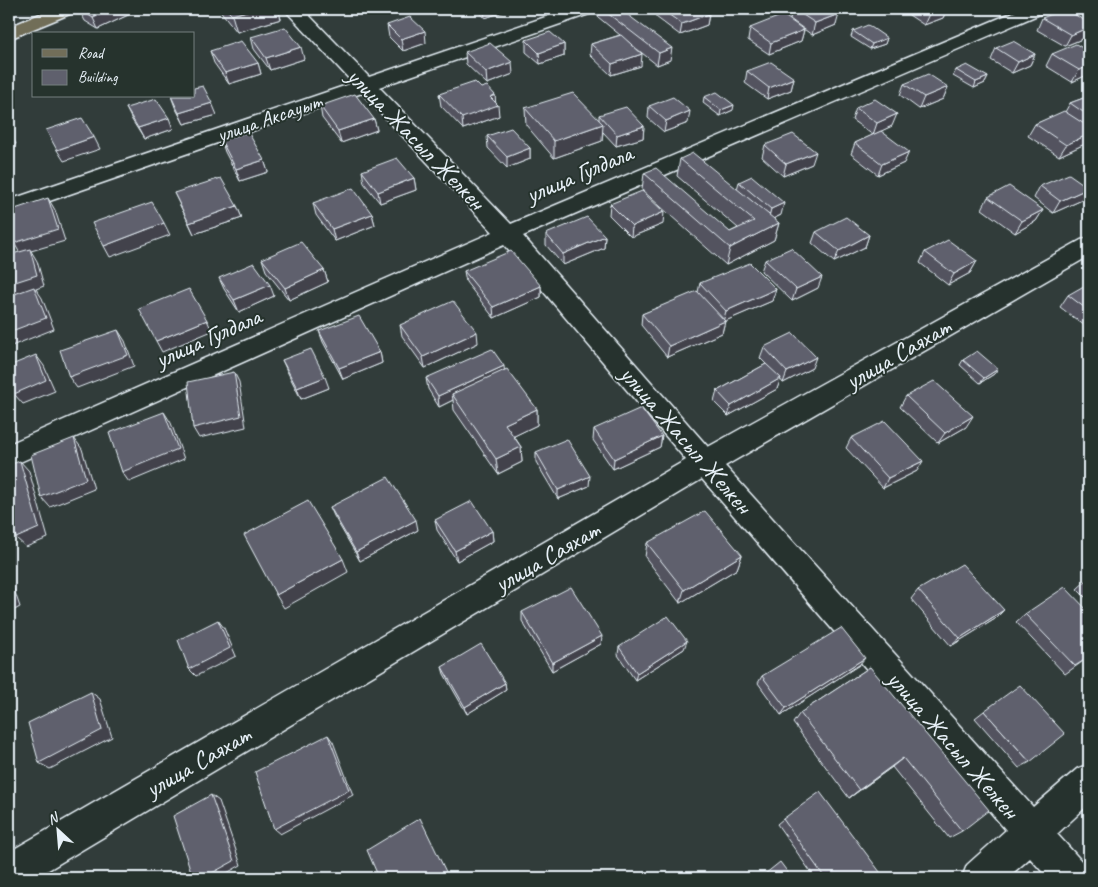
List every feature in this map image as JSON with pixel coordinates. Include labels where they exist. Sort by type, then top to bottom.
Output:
[{"type":"main road","points":[[9,22],[39,9]]},
{"type":"main road","points":[[9,34],[66,9]]},
{"type":"street","name":"улица Жасыл Желкен","points":[[293,9],[364,86],[508,234],[705,464],[1072,878]]},
{"type":"street","name":"улица Аксауыт","points":[[9,208],[586,9]]},
{"type":"street","name":"улица Гулдала","points":[[9,456],[508,234],[1036,9]]},
{"type":"street","name":"улица Саяхат","points":[[9,873],[705,464],[1089,246]]},
{"type":"street","points":[[980,878],[1089,781]]},
{"type":"building","points":[[79,9],[112,9],[93,18]]},
{"type":"building","points":[[226,9],[254,9],[232,15]]},
{"type":"building","points":[[602,9],[620,9],[672,48],[659,53]]},
{"type":"building","points":[[661,9],[702,9],[709,14],[682,24]]},
{"type":"building","points":[[794,9],[831,9],[839,14],[815,23]]},
{"type":"building","points":[[921,9],[942,9],[929,14]]},
{"type":"building","points":[[1065,9],[1089,23],[1089,27],[1071,35],[1042,18]]},
{"type":"building","points":[[783,15],[804,30],[771,43],[750,28]]},
{"type":"building","points":[[410,17],[425,31],[401,39],[387,25]]},
{"type":"building","points":[[868,25],[887,38],[872,44],[853,31]]},
{"type":"building","points":[[285,27],[301,47],[266,58],[251,37]]},
{"type":"building","points":[[550,32],[564,44],[539,53],[526,40]]},
{"type":"building","points":[[621,35],[642,54],[612,64],[591,44]]},
{"type":"building","points":[[241,41],[258,63],[225,73],[210,51]]},
{"type":"building","points":[[1013,41],[1035,54],[1018,62],[996,48]]},
{"type":"building","points":[[490,43],[512,62],[486,72],[465,52]]},
{"type":"building","points":[[1076,44],[1089,52],[1089,66],[1079,70],[1052,54]]},
{"type":"building","points":[[771,62],[794,78],[769,88],[747,71]]},
{"type":"building","points":[[967,65],[988,77],[976,82],[956,70]]},
{"type":"building","points":[[928,74],[948,87],[924,97],[904,84]]},
{"type":"building","points":[[475,82],[481,88],[487,86],[495,95],[490,97],[498,105],[462,118],[439,94]]},
{"type":"building","points":[[203,86],[212,103],[179,113],[172,98],[195,98],[195,88]]},
{"type":"building","points":[[717,92],[734,105],[721,110],[704,97]]},
{"type":"building","points":[[573,93],[603,124],[554,141],[525,108]]},
{"type":"building","points":[[355,94],[374,119],[338,131],[320,106]]},
{"type":"building","points":[[1089,96],[1089,116],[1070,103]]},
{"type":"building","points":[[673,97],[690,111],[666,121],[649,106]]},
{"type":"building","points":[[156,99],[169,118],[138,128],[126,108]]},
{"type":"building","points":[[875,99],[897,114],[877,123],[856,108]]},
{"type":"building","points":[[626,107],[644,126],[617,135],[599,115]]},
{"type":"building","points":[[1064,111],[1089,127],[1089,134],[1066,145],[1035,124]]},
{"type":"building","points":[[82,118],[94,137],[57,150],[46,130]]},
{"type":"building","points":[[511,128],[530,148],[507,157],[487,136]]},
{"type":"building","points":[[881,131],[909,152],[882,164],[855,143]]},
{"type":"building","points":[[248,132],[264,160],[236,169],[221,140]]},
{"type":"building","points":[[793,134],[816,152],[786,164],[765,145]]},
{"type":"building","points":[[693,153],[779,223],[730,248],[644,173],[656,168],[730,232],[754,221],[680,159]]},
{"type":"building","points":[[397,158],[414,178],[378,192],[362,171]]},
{"type":"building","points":[[1069,174],[1089,188],[1060,201],[1040,186]]},
{"type":"building","points":[[752,176],[784,203],[771,209],[739,182]]},
{"type":"building","points":[[221,178],[237,206],[189,223],[174,193]]},
{"type":"building","points":[[1009,186],[1043,210],[1022,221],[988,197]]},
{"type":"building","points":[[353,188],[372,214],[332,229],[313,203]]},
{"type":"building","points":[[642,191],[664,212],[632,226],[610,204]]},
{"type":"building","points":[[48,198],[58,229],[14,243],[9,227],[9,211]]},
{"type":"building","points":[[152,202],[164,223],[104,246],[92,223]]},
{"type":"building","points":[[587,217],[605,236],[563,254],[546,234]]},
{"type":"building","points":[[846,217],[869,235],[839,251],[816,232]]},
{"type":"building","points":[[948,240],[977,261],[954,274],[925,252]]},
{"type":"building","points":[[301,242],[324,270],[285,288],[262,259]]},
{"type":"building","points":[[791,248],[822,277],[796,289],[765,260]]},
{"type":"building","points":[[30,249],[37,275],[9,284],[9,255]]},
{"type":"building","points":[[511,251],[541,286],[493,307],[464,271]]},
{"type":"building","points":[[254,263],[270,285],[234,300],[219,278]]},
{"type":"building","points":[[750,263],[776,289],[726,311],[700,283]]},
{"type":"building","points":[[34,287],[46,318],[9,332],[9,296]]},
{"type":"building","points":[[1082,287],[1089,292],[1089,311],[1068,295]]},
{"type":"building","points":[[189,289],[207,320],[156,341],[139,309]]},
{"type":"building","points":[[697,291],[725,321],[669,346],[642,314]]},
{"type":"building","points":[[453,301],[477,332],[423,357],[400,325]]},
{"type":"building","points":[[359,316],[380,352],[339,368],[319,331]]},
{"type":"building","points":[[118,330],[128,355],[69,377],[60,350]]},
{"type":"building","points":[[793,333],[816,357],[787,372],[764,347]]},
{"type":"building","points":[[311,349],[325,377],[297,388],[282,360]]},
{"type":"building","points":[[492,349],[504,366],[438,396],[426,378]]},
{"type":"building","points":[[977,351],[998,369],[984,378],[963,360]]},
{"type":"building","points":[[36,355],[46,380],[14,394],[9,379],[9,366]]},
{"type":"building","points":[[766,364],[781,378],[731,406],[717,391]]},
{"type":"building","points":[[507,369],[537,409],[505,424],[521,447],[496,459],[452,394]]},
{"type":"building","points":[[234,372],[241,416],[193,428],[188,382]]},
{"type":"building","points":[[934,381],[973,416],[945,433],[906,396]]},
{"type":"building","points":[[641,408],[662,436],[614,459],[594,429]]},
{"type":"building","points":[[164,412],[178,449],[122,472],[109,433]]},
{"type":"building","points":[[885,421],[923,461],[888,478],[851,438]]},
{"type":"building","points":[[74,438],[86,479],[41,497],[31,455]]},
{"type":"building","points":[[567,439],[590,476],[558,490],[536,452]]},
{"type":"building","points":[[20,461],[39,528],[16,538],[9,511],[9,465]]},
{"type":"building","points":[[388,477],[416,520],[356,552],[330,507]]},
{"type":"building","points":[[308,501],[343,559],[276,595],[244,535]]},
{"type":"building","points":[[472,501],[492,531],[455,551],[435,520]]},
{"type":"building","points":[[705,511],[742,555],[684,590],[647,543]]},
{"type":"building","points":[[962,564],[1004,610],[960,638],[918,590]]},
{"type":"building","points":[[571,587],[602,636],[552,663],[522,612]]},
{"type":"building","points":[[1065,587],[1089,612],[1089,657],[1075,666],[1025,614]]},
{"type":"building","points":[[668,616],[687,641],[637,673],[619,647]]},
{"type":"building","points":[[218,620],[230,648],[189,669],[178,640]]},
{"type":"building","points":[[841,628],[865,658],[786,708],[762,676]]},
{"type":"building","points":[[481,644],[505,683],[465,707],[442,667]]},
{"type":"building","points":[[870,667],[989,810],[962,831],[903,758],[859,790],[800,713]]},
{"type":"building","points":[[1020,685],[1065,734],[1030,762],[984,711]]},
{"type":"building","points":[[91,692],[102,730],[39,763],[28,723]]},
{"type":"building","points":[[328,735],[349,790],[274,829],[255,772]]},
{"type":"building","points":[[820,792],[883,876],[880,878],[825,878],[783,819]]},
{"type":"building","points":[[211,795],[234,861],[203,878],[193,878],[173,816]]},
{"type":"building","points":[[420,818],[449,878],[379,878],[367,850]]},
{"type":"building","points":[[780,862],[792,878],[760,878]]}]
